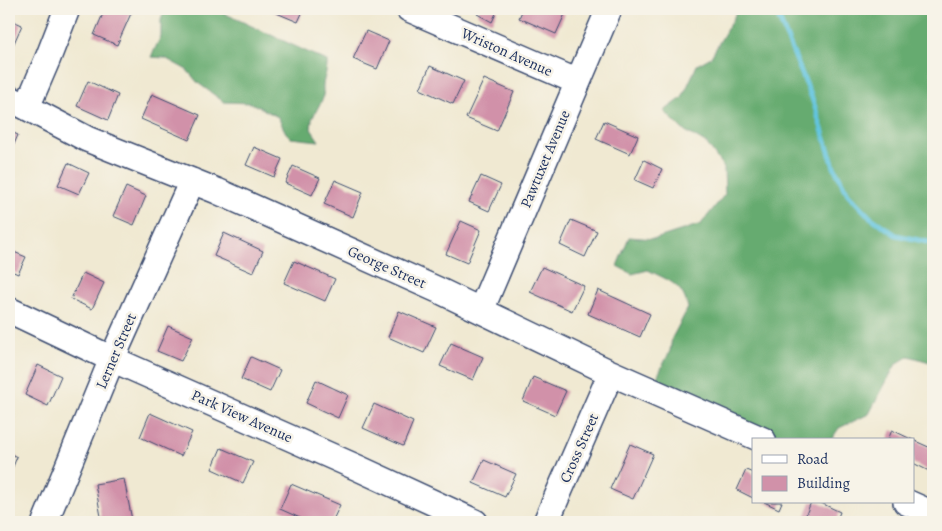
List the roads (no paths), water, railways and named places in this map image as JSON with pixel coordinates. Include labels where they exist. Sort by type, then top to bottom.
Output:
[{"type":"street","points":[[18,102],[48,58],[67,9]]},
{"type":"street","name":"Wriston Avenue","points":[[409,9],[578,82]]},
{"type":"street","name":"Pawtuxet Avenue","points":[[481,310],[609,9]]},
{"type":"street","name":"George Street","points":[[18,102],[87,139],[217,191],[481,310],[611,373],[758,438]]},
{"type":"street","name":"Lerner Street","points":[[45,522],[112,359],[192,181]]},
{"type":"street","name":"Park View Avenue","points":[[9,310],[112,359],[475,522]]},
{"type":"street","name":"Cross Street","points":[[546,522],[611,373]]},
{"type":"street","points":[[910,504],[933,514]]},
{"type":"waterway","points":[[775,9],[812,98],[834,167],[848,194],[870,217],[896,235],[933,242]]}]
